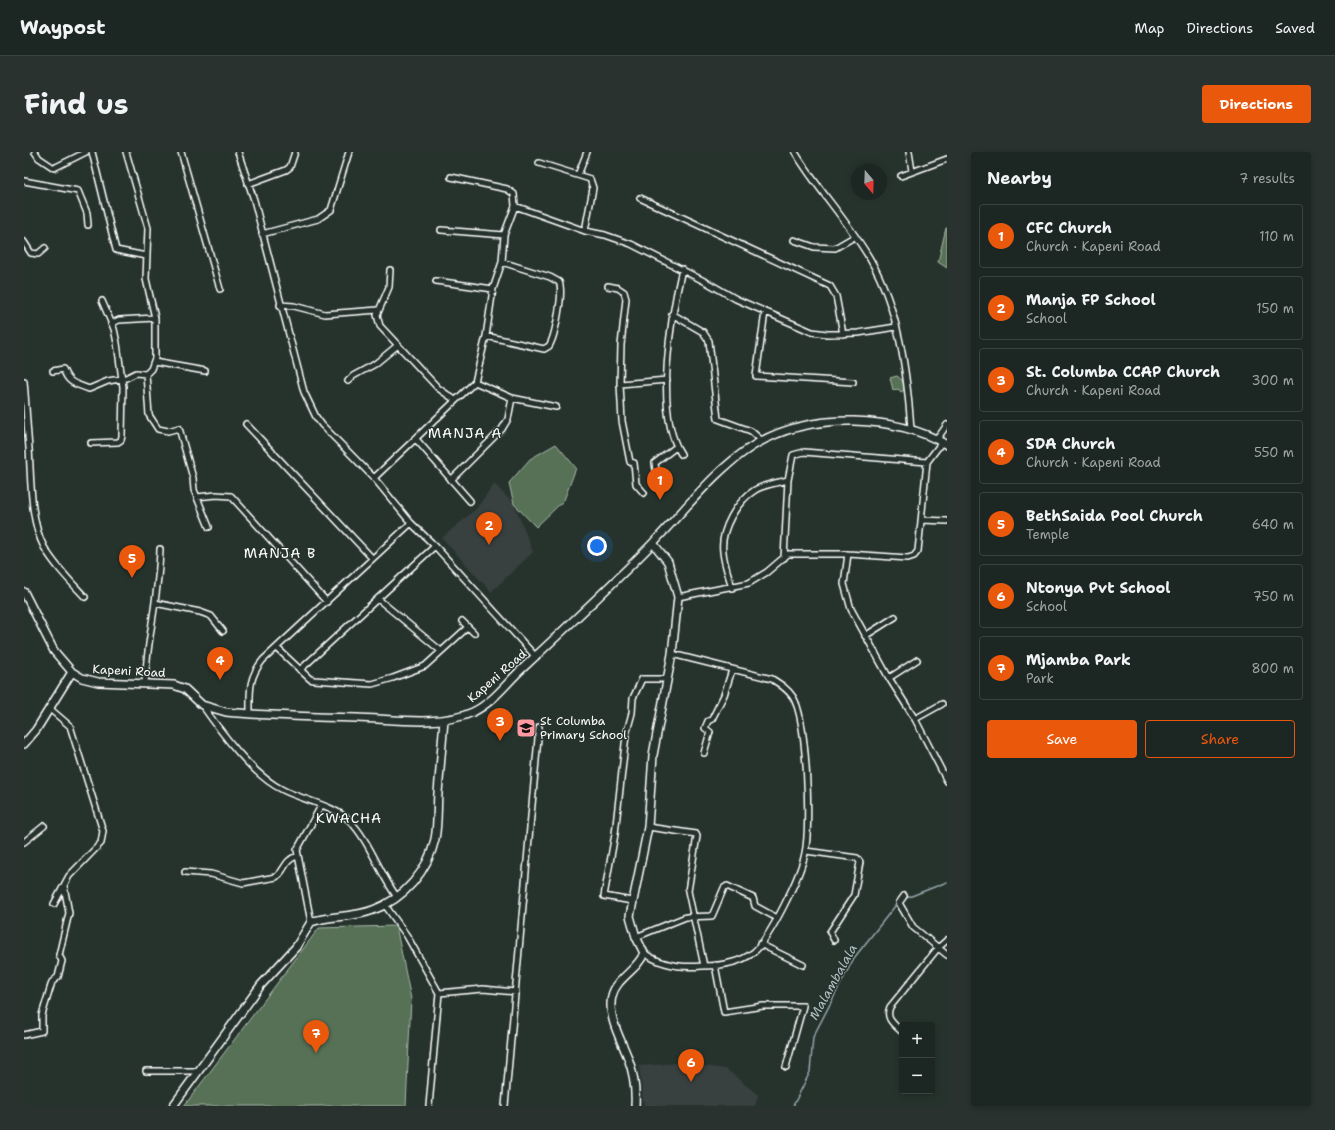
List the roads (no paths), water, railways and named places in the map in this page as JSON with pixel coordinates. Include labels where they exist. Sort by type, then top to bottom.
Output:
[{"type":"main road","name":"Kapeni Road","points":[[24,592],[54,651],[72,672],[90,681],[174,685],[185,689],[202,705],[226,712],[444,720],[457,718],[479,708],[505,687],[579,617],[653,543],[710,482],[738,456],[761,440],[791,428],[826,422],[882,423],[911,428],[942,442]]},
{"type":"main road","points":[[634,1106],[635,1082],[629,1059],[612,1018],[611,1006],[612,996],[617,986],[642,959],[644,953],[630,921],[632,902],[648,827],[653,755],[672,654],[678,597],[668,562],[653,543]]},
{"type":"main road","points":[[24,744],[36,730],[50,709],[72,672]]},
{"type":"main road","points":[[173,1106],[261,985],[296,947],[311,922],[327,918],[354,916],[385,905],[397,897],[419,875],[433,847],[436,830],[444,720]]},
{"type":"street","points":[[36,152],[39,158],[54,168],[86,152]]},
{"type":"street","points":[[92,152],[116,250],[146,256]]},
{"type":"street","points":[[126,152],[146,219],[148,234],[146,279],[155,318],[154,362],[146,374],[149,415],[158,429],[168,431],[179,428],[197,497],[209,527]]},
{"type":"street","points":[[181,152],[220,290]]},
{"type":"street","points":[[238,152],[262,234],[304,392],[316,417],[331,435],[374,478],[411,523],[435,546],[536,657]]},
{"type":"street","points":[[248,184],[286,170],[290,167],[295,152]]},
{"type":"street","points":[[262,234],[318,219],[326,215],[331,210],[349,152]]},
{"type":"street","points":[[578,175],[587,152]]},
{"type":"street","points":[[795,152],[813,181],[870,258],[884,285],[901,347],[911,428]]},
{"type":"street","points":[[909,152],[912,171]]},
{"type":"street","points":[[901,176],[947,159]]},
{"type":"street","points":[[539,163],[590,179],[593,188],[585,232]]},
{"type":"street","points":[[374,478],[475,382],[486,336],[493,289],[502,262],[504,236],[515,206],[514,194],[507,188],[451,178]]},
{"type":"street","points":[[24,181],[78,191],[87,213],[88,225]]},
{"type":"street","points":[[640,198],[830,286],[836,296],[843,334]]},
{"type":"street","points":[[515,206],[585,232],[606,235],[631,244],[765,312],[812,332],[843,334],[876,331],[896,327]]},
{"type":"street","points":[[441,230],[504,236]]},
{"type":"street","points":[[794,240],[814,247],[835,248],[854,236]]},
{"type":"street","points":[[24,242],[31,253],[38,254],[45,248]]},
{"type":"street","points":[[486,336],[544,349],[551,344],[561,296],[560,285],[556,279],[502,262]]},
{"type":"street","points":[[682,269],[672,314],[667,380],[670,419],[676,447],[682,454]]},
{"type":"street","points":[[390,270],[389,286],[378,310],[377,316],[380,326],[438,388],[455,400]]},
{"type":"street","points":[[436,281],[493,289]]},
{"type":"street","points":[[608,286],[618,288],[624,292],[626,300],[621,345],[620,384],[622,421],[628,457],[630,462],[634,463],[636,466],[636,484],[644,493]]},
{"type":"street","points":[[91,443],[118,442],[122,440],[123,398],[117,343],[112,324],[102,301]]},
{"type":"street","points":[[280,306],[294,306],[325,314],[378,310]]},
{"type":"street","points":[[765,312],[756,376],[853,382]]},
{"type":"street","points":[[672,314],[703,332],[709,341],[718,419],[751,431],[761,440]]},
{"type":"street","points":[[112,324],[119,320],[155,318]]},
{"type":"street","points":[[348,381],[353,376],[375,364],[398,345]]},
{"type":"street","points":[[154,362],[205,371]]},
{"type":"street","points":[[53,371],[63,369],[67,379],[70,382],[89,389],[121,378],[126,378],[136,373],[146,374]]},
{"type":"street","points":[[620,384],[667,380]]},
{"type":"street","points":[[24,381],[30,469],[35,515],[44,547],[66,577],[85,597]]},
{"type":"street","points":[[475,382],[512,398],[556,407]]},
{"type":"street","points":[[451,480],[502,429],[508,419],[512,398]]},
{"type":"street","points":[[246,424],[372,558]]},
{"type":"street","points":[[678,597],[732,588],[755,580],[788,554],[848,554],[910,558],[918,551],[927,462],[942,442],[947,425]]},
{"type":"street","points":[[415,438],[470,501]]},
{"type":"street","points":[[658,485],[655,463],[676,447]]},
{"type":"street","points":[[784,558],[788,480],[792,457],[797,453],[927,462]]},
{"type":"street","points":[[24,470],[30,469]]},
{"type":"street","points":[[732,588],[723,551],[724,538],[729,521],[744,500],[756,489],[788,480]]},
{"type":"street","points":[[197,497],[216,495],[231,496],[297,567],[327,602]]},
{"type":"street","points":[[921,520],[947,521]]},
{"type":"street","points":[[250,714],[250,690],[254,670],[411,523]]},
{"type":"street","points":[[300,670],[435,546]]},
{"type":"street","points":[[145,684],[145,666],[155,603],[160,549]]},
{"type":"street","points":[[848,554],[844,584],[851,609],[889,678],[945,769],[947,781]]},
{"type":"street","points":[[378,599],[441,651]]},
{"type":"street","points":[[155,603],[211,616],[223,631]]},
{"type":"street","points":[[865,636],[895,617]]},
{"type":"street","points":[[462,622],[474,633]]},
{"type":"street","points":[[277,648],[310,679],[321,682],[372,684],[425,666],[468,627]]},
{"type":"street","points":[[644,953],[657,961],[679,966],[715,965],[732,962],[747,956],[760,944],[776,918],[802,867],[806,851],[808,798],[800,719],[796,704],[787,690],[772,679],[672,654]]},
{"type":"street","points":[[889,678],[917,660]]},
{"type":"street","points":[[704,753],[710,732],[705,728],[708,721],[712,719],[719,708],[732,670]]},
{"type":"street","points":[[632,902],[604,896],[615,834],[626,735],[632,713],[633,698],[642,679],[667,679]]},
{"type":"street","points":[[915,719],[942,704]]},
{"type":"street","points":[[202,705],[241,754],[270,782],[282,790],[342,815],[349,821],[358,832],[388,885],[397,897]]},
{"type":"street","points":[[50,709],[70,726],[103,831],[101,843],[69,876],[54,904]]},
{"type":"street","points":[[505,1106],[539,727]]},
{"type":"street","points":[[311,922],[297,856],[298,845],[321,806]]},
{"type":"street","points":[[25,840],[44,826]]},
{"type":"street","points":[[648,827],[696,834],[697,836],[688,891],[704,966]]},
{"type":"street","points":[[806,851],[857,858],[860,862],[854,895],[830,932],[834,940]]},
{"type":"street","points":[[185,872],[211,874],[243,883],[276,877],[287,861],[297,856]]},
{"type":"street","points":[[24,1035],[42,1031],[42,1015],[52,982],[58,977],[62,961],[59,955],[69,913],[64,886]]},
{"type":"street","points":[[636,937],[694,916],[712,916],[724,888],[727,886],[753,898],[755,906],[776,918]]},
{"type":"street","points":[[904,896],[899,903],[913,927],[947,955]]},
{"type":"street","points":[[385,905],[407,936],[439,993],[429,1106]]},
{"type":"street","points":[[899,1029],[888,1018],[888,1012],[898,997],[938,948],[947,940]]},
{"type":"street","points":[[760,944],[803,965]]},
{"type":"street","points":[[715,965],[724,1012],[763,1006],[803,1006],[786,1067]]},
{"type":"street","points":[[439,993],[483,989],[516,992]]},
{"type":"street","points":[[146,1071],[198,1071]]},
{"type":"waterway","name":"Malambalala","points":[[904,899],[947,882]]},
{"type":"waterway","name":"Malambalala","points":[[793,1106],[810,1072],[813,1037],[854,958],[899,901]]},
{"type":"place","name":"CFC Church","points":[[660,500]]},
{"type":"place","name":"Manja FP School","points":[[489,545]]},
{"type":"place","name":"BethSaida Pool Church","points":[[132,578]]},
{"type":"place","name":"SDA Church","points":[[220,680]]},
{"type":"place","name":"St Columba Primary School","points":[[526,728]]},
{"type":"place","name":"St. Columba CCAP Church","points":[[500,741]]},
{"type":"place","name":"Mjamba Park","points":[[316,1053]]},
{"type":"place","name":"Ntonya Pvt School","points":[[691,1082]]},
{"type":"district","name":"MANJA A","points":[[465,433]]},
{"type":"district","name":"MANJA B","points":[[280,553]]},
{"type":"district","name":"KWACHA","points":[[349,818]]}]
